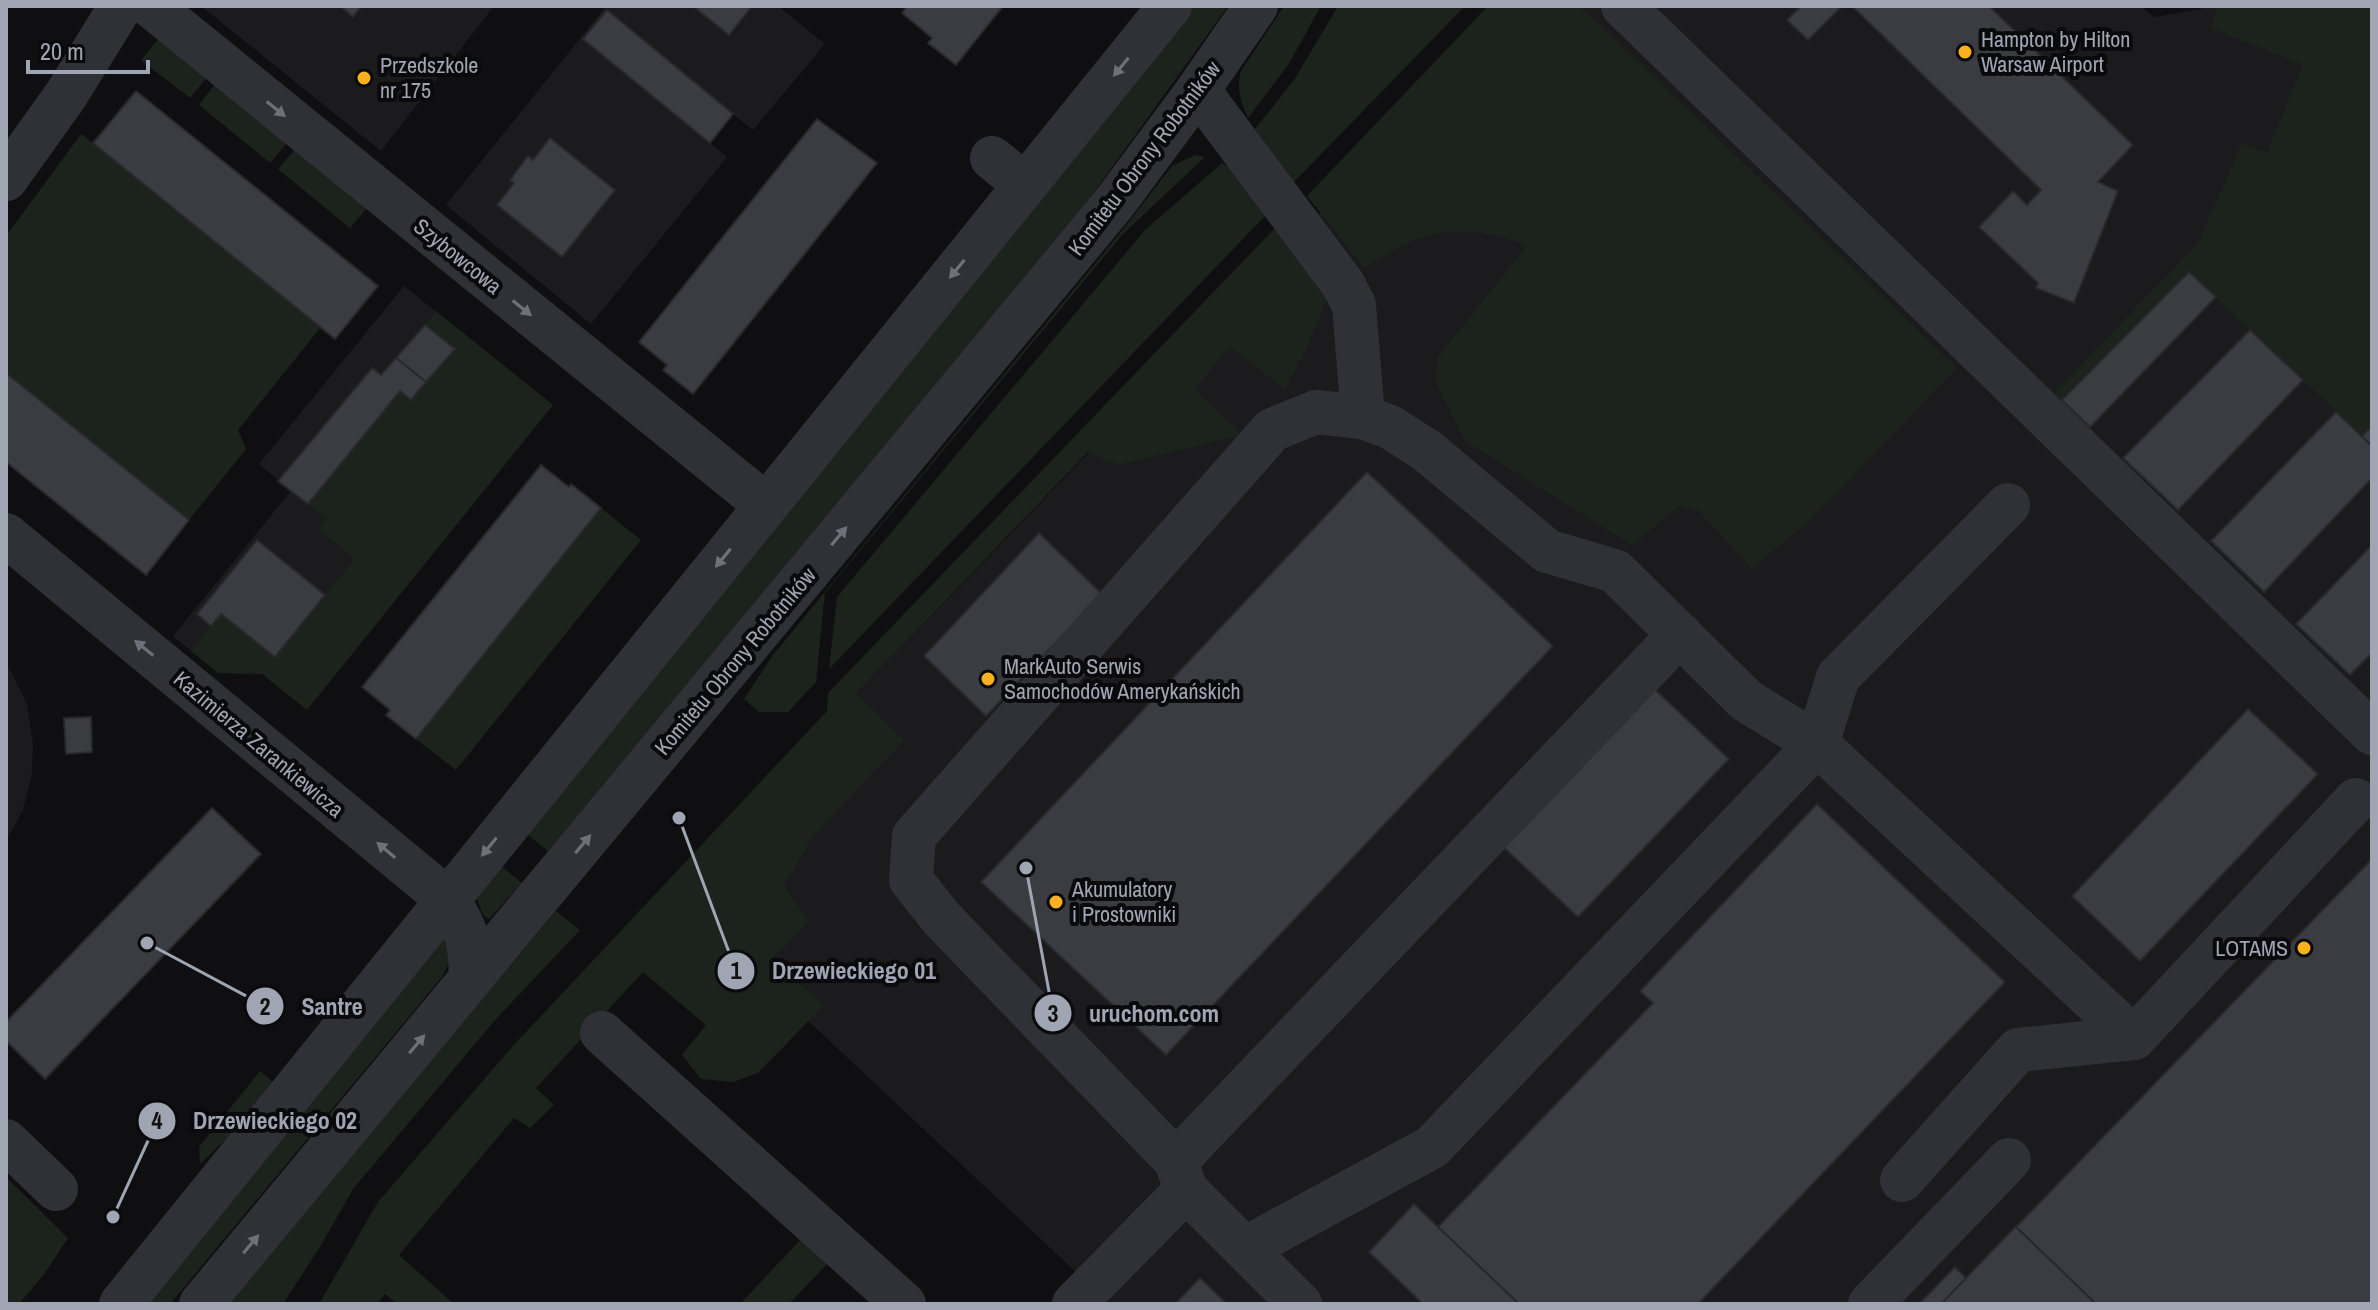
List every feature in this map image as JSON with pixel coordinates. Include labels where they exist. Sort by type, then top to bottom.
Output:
[{"type":"street","points":[[6,179],[66,95],[121,6]]},
{"type":"street","name":"Szybowcowa","points":[[151,6],[766,505]]},
{"type":"street","points":[[121,1304],[1170,6]]},
{"type":"street","name":"Komitetu Obrony Robotników","points":[[201,1304],[1115,202],[1256,6]]},
{"type":"street","points":[[1623,6],[2372,733]]},
{"type":"street","points":[[1198,90],[1343,284],[1354,305],[1363,417]]},
{"type":"street","points":[[992,158],[1025,185]]},
{"type":"street","points":[[1300,1304],[943,920],[911,880],[914,836],[1272,430],[1316,412],[1363,417],[1390,427],[1426,450],[1547,551],[1615,571],[1747,701],[1817,744],[2134,1038]]},
{"type":"street","points":[[1246,1248],[1432,1147],[1817,744],[1838,677],[2008,505]]},
{"type":"street","name":"Kazimierza Zarankiewicza","points":[[6,535],[447,899],[470,943],[471,978]]},
{"type":"street","points":[[1074,1304],[1181,1176],[1680,634]]},
{"type":"street","points":[[1902,1180],[2018,1050],[2134,1038],[2356,800]]},
{"type":"street","points":[[602,1033],[904,1304]]},
{"type":"street","points":[[6,1141],[56,1189]]},
{"type":"street","points":[[1870,1304],[2009,1160]]},
{"type":"shaded area","name":"Przedszkole nr 175","points":[[201,6],[494,6],[381,151]]},
{"type":"shaded area","points":[[606,6],[778,6],[825,44],[753,130],[733,114],[710,143],[727,157],[591,324],[446,205]]},
{"type":"shaded area","points":[[1194,6],[1228,6],[1090,198],[548,851],[525,833]]},
{"type":"shaded area","points":[[1284,6],[1321,6],[1288,65],[1248,118],[1240,95],[1241,71]]},
{"type":"shaded area","points":[[1338,6],[1465,6],[1293,183],[1255,129],[1294,80]]},
{"type":"shaded area","points":[[1488,6],[1580,6],[1957,368],[1810,520],[1752,569],[1699,511],[1679,506],[1632,545],[1465,441],[1436,383],[1437,358],[1527,246],[1488,234],[1447,232],[1399,247],[1364,268],[1307,196]]},
{"type":"shaded area","points":[[1519,6],[2139,6],[2155,17],[2216,6],[2372,6],[2372,1304],[1048,1304],[1078,1274],[674,895],[731,824]]},
{"type":"shaded area","points":[[2218,6],[2372,6],[2372,426],[2362,436],[2189,272],[2062,400],[2054,393],[2198,243],[2242,143],[2267,153],[2302,65],[2210,28]]},
{"type":"shaded area","points":[[165,31],[213,70],[190,98],[141,60]]},
{"type":"shaded area","points":[[215,84],[287,143],[270,163],[199,105]]},
{"type":"shaded area","points":[[81,134],[321,327],[238,430],[246,449],[189,520],[6,373],[6,236]]},
{"type":"shaded area","points":[[295,149],[367,208],[350,228],[278,169]]},
{"type":"shaded area","points":[[1195,155],[1205,157],[1122,235],[825,593],[816,682],[788,712],[759,712],[744,699],[773,655],[1172,166]]},
{"type":"shaded area","points":[[1222,163],[1232,169],[1267,214],[829,669],[837,597],[1145,230]]},
{"type":"shaded area","points":[[1276,227],[1328,296],[1285,390],[1230,346],[1195,389],[1242,435],[1118,465],[1088,452],[856,694],[904,740],[814,835],[784,886],[809,921],[771,960],[824,1005],[758,1073],[733,1082],[701,1079],[682,1055],[706,1025],[643,972],[536,1088],[554,1105],[530,1128],[514,1118],[399,1255],[454,1304],[397,1304],[385,1294],[377,1304],[319,1304],[378,1202],[512,1047],[827,711],[828,693]]},
{"type":"shaded area","points":[[404,286],[476,343],[318,529],[354,559],[262,674],[218,673],[173,636],[291,491],[259,464]]},
{"type":"shaded area","points":[[436,311],[553,405],[307,710],[262,674],[218,673],[191,651],[221,614],[275,657],[354,559],[318,529],[327,518],[308,504],[400,391],[412,400],[454,350],[425,325]]},
{"type":"shaded area","points":[[601,508],[641,540],[456,770],[416,739]]},
{"type":"shaded area","points":[[6,662],[27,704],[33,744],[32,774],[23,810],[6,841]]},
{"type":"shaded area","points":[[499,864],[522,883],[489,919],[483,915],[476,897]]},
{"type":"shaded area","points":[[556,911],[580,930],[496,1019],[353,1189],[283,1304],[228,1304]]},
{"type":"shaded area","points":[[444,934],[450,960],[442,977],[170,1304],[145,1304]]},
{"type":"shaded area","points":[[260,1071],[273,1082],[228,1137],[200,1164],[199,1147]]},
{"type":"shaded area","points":[[6,1177],[68,1238],[19,1304],[6,1304]]},
{"type":"shaded area","points":[[803,1237],[829,1262],[789,1304],[740,1304]]},
{"type":"building","points":[[340,6],[362,6],[353,17]]},
{"type":"building","points":[[693,6],[752,6],[729,35]]},
{"type":"building","points":[[907,6],[1003,6],[956,65],[928,43],[932,38],[902,13]]},
{"type":"building","points":[[1801,6],[1842,6],[1808,40],[1787,20]]},
{"type":"building","points":[[1852,6],[1989,6],[2133,145],[2098,182],[2118,191],[2074,303],[2036,288],[2038,283],[1979,227],[2013,191],[2027,205],[2041,190]]},
{"type":"building","points":[[607,10],[733,114],[710,143],[583,39]]},
{"type":"building","points":[[136,91],[378,286],[335,339],[93,143]]},
{"type":"building","points":[[817,119],[877,163],[693,394],[663,370],[667,365],[639,342]]},
{"type":"building","points":[[550,138],[615,190],[562,257],[497,205],[514,183],[510,180],[528,156],[533,160]]},
{"type":"building","points":[[2189,272],[2216,297],[2090,427],[2062,400]]},
{"type":"building","points":[[425,325],[455,349],[426,382],[396,358]]},
{"type":"building","points":[[2250,330],[2303,380],[2178,510],[2123,458]]},
{"type":"building","points":[[396,358],[426,382],[411,400],[400,391],[308,504],[278,481],[372,368],[381,375]]},
{"type":"building","points":[[6,373],[189,520],[146,575],[6,462]]},
{"type":"building","points":[[2336,412],[2372,446],[2372,478],[2264,592],[2211,541]]},
{"type":"building","points":[[2372,426],[2372,446],[2362,436]]},
{"type":"building","points":[[541,465],[601,508],[416,739],[386,715],[390,710],[362,687]]},
{"type":"building","points":[[1367,472],[1553,646],[1166,1055],[981,882]]},
{"type":"building","points":[[1039,533],[1102,594],[986,716],[924,656]]},
{"type":"building","points":[[257,540],[325,595],[275,657],[221,614],[211,626],[197,614]]},
{"type":"building","points":[[2372,545],[2372,653],[2350,675],[2296,624]]},
{"type":"building","points":[[1648,683],[1729,759],[1578,917],[1498,842]]},
{"type":"building","points":[[2248,709],[2318,774],[2140,961],[2072,896]]},
{"type":"building","points":[[91,717],[92,752],[66,754],[64,718]]},
{"type":"building","points":[[1817,804],[2005,982],[1698,1304],[1519,1304],[1438,1227],[1653,1003],[1640,991]]},
{"type":"building","points":[[212,808],[261,854],[45,1079],[6,1041],[6,1022]]},
{"type":"building","name":"LOTAMS","points":[[2372,859],[2372,1304],[2096,1304],[2016,1227]]},
{"type":"building","points":[[1414,1204],[1519,1304],[1423,1304],[1369,1252]]},
{"type":"building","points":[[2016,1227],[2096,1304],[1941,1304]]},
{"type":"building","points":[[1955,1267],[1966,1278],[1941,1304],[1919,1304]]},
{"type":"building","points":[[1200,1278],[1227,1304],[1175,1304]]},
{"type":"place","name":"Hampton by Hilton Warsaw Airport","points":[[1965,52]]},
{"type":"place","name":"Przedszkole nr 175","points":[[364,78]]},
{"type":"place","name":"MarkAuto Serwis Samochodów Amerykańskich","points":[[988,679]]},
{"type":"place","name":"Drzewieckiego 01","points":[[679,818]]},
{"type":"place","name":"uruchom.com","points":[[1026,868]]},
{"type":"place","name":"Akumulatory i Prostowniki","points":[[1056,902]]},
{"type":"place","name":"Santre","points":[[147,943]]},
{"type":"place","name":"LOTAMS","points":[[2304,948]]},
{"type":"place","name":"Drzewieckiego 02","points":[[113,1217]]}]
